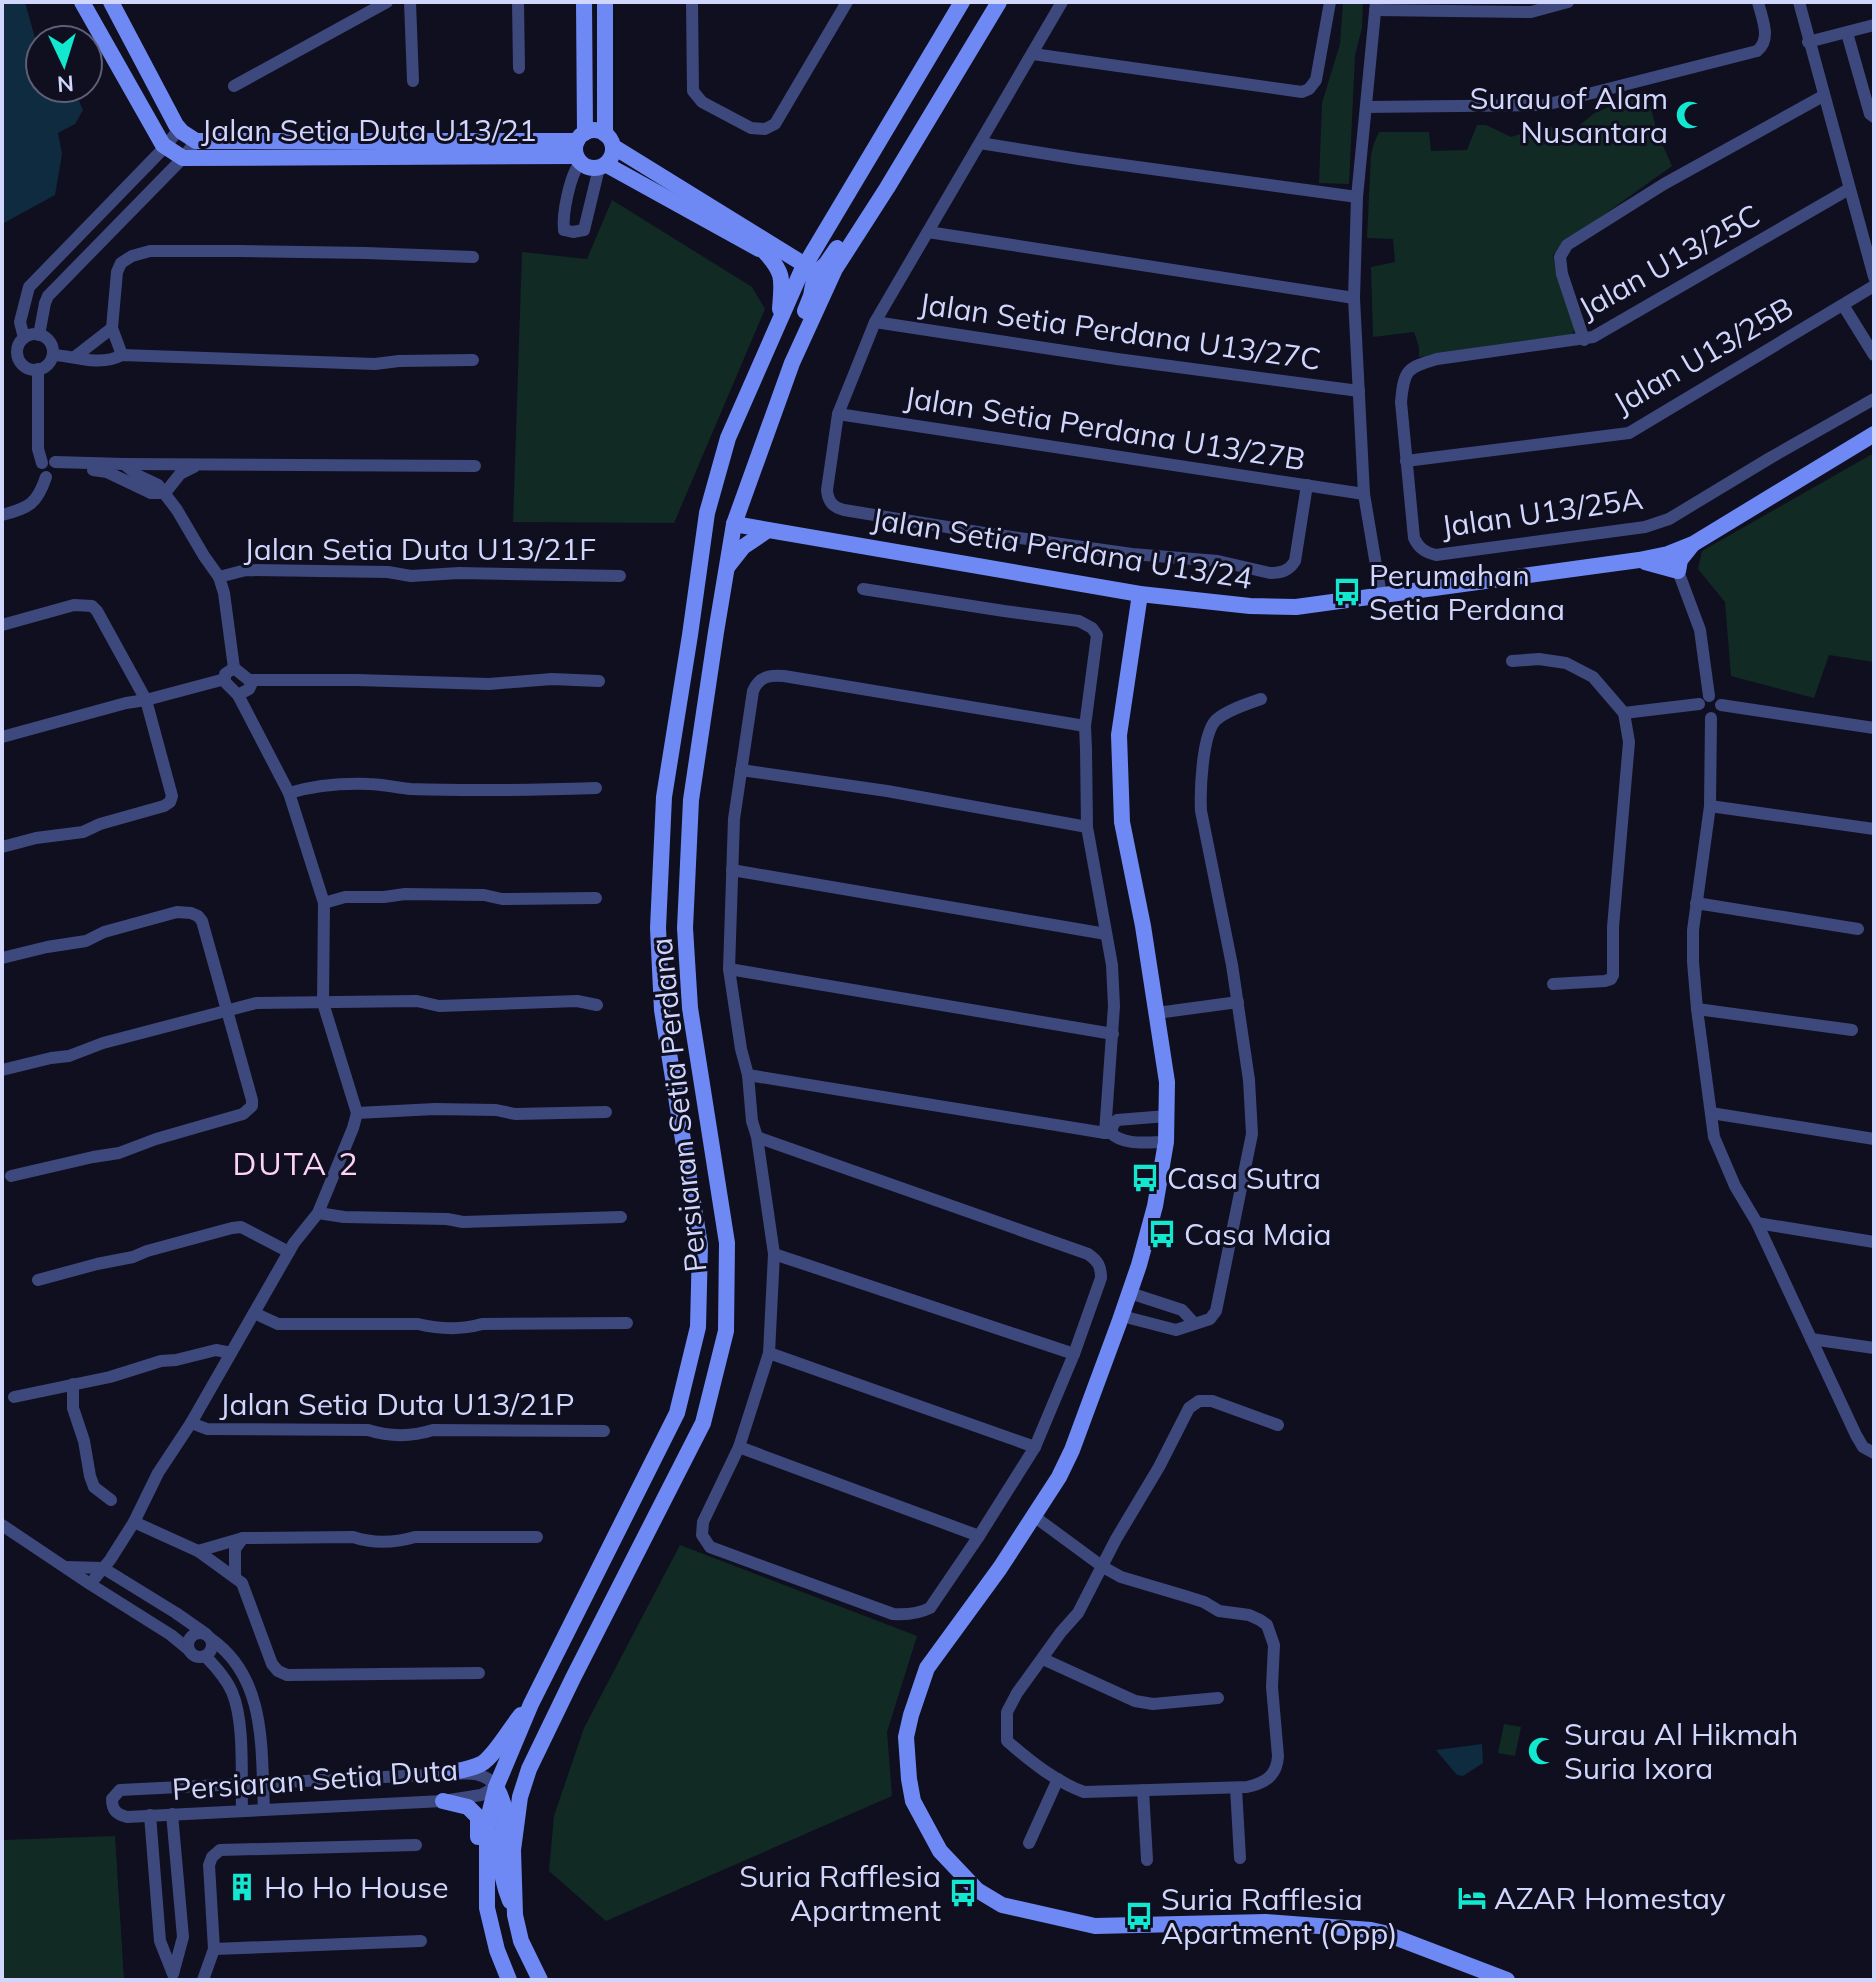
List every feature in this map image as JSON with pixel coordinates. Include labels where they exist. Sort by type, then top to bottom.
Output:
[{"type":"main road","points":[[82,2],[165,147]]},
{"type":"main road","points":[[111,2],[179,129]]},
{"type":"main road","points":[[584,2],[580,148],[589,168],[603,166],[807,270],[826,264],[864,210],[887,188]]},
{"type":"main road","points":[[603,166],[614,154],[610,140],[605,2]]},
{"type":"main road","name":"Persiaran Setia Perdana","points":[[509,1980],[497,1950],[487,1908],[487,1834],[496,1787],[531,1704],[677,1413],[698,1327],[700,1245],[662,1010],[658,928],[664,797],[712,493],[728,438],[780,317],[828,225],[962,2]]},
{"type":"main road","name":"Persiaran Setia Perdana","points":[[540,1980],[521,1941],[515,1915],[513,1850],[520,1797],[529,1769],[573,1678],[703,1423],[726,1331],[727,1243],[690,1008],[685,928],[691,800],[734,524],[792,363],[835,269],[999,2]]},
{"type":"main road","name":"Jalan Setia Duta U13/21","points":[[179,129],[196,141],[580,148]]},
{"type":"main road","points":[[580,148],[596,130],[768,248],[781,280],[780,317]]},
{"type":"main road","name":"Jalan Setia Duta U13/21","points":[[165,147],[183,158],[580,148]]},
{"type":"main road","points":[[768,248],[790,247],[808,241],[828,225]]},
{"type":"main road","points":[[780,394],[790,348],[811,296],[807,270]]},
{"type":"main road","name":"Jalan Setia Perdana U13/24","points":[[734,524],[1140,594],[1250,606],[1296,607],[1668,554],[1693,544],[1874,434]]},
{"type":"main road","points":[[727,566],[743,547],[768,530],[750,515],[746,489]]},
{"type":"main road","points":[[703,540],[734,524],[712,493]]},
{"type":"main road","points":[[1639,560],[1678,571],[1680,560],[1693,544]]},
{"type":"main road","points":[[1115,590],[1136,617]]},
{"type":"main road","points":[[1140,594],[1119,735],[1122,822],[1143,926],[1167,1082],[1166,1142],[1155,1206],[1122,1316],[1059,1477],[1000,1568],[927,1668],[906,1737],[913,1801],[940,1851],[977,1890],[1002,1905],[1095,1926],[1266,1922],[1371,1930],[1507,1980]]},
{"type":"main road","points":[[1136,617],[1152,603],[1166,597]]},
{"type":"main road","points":[[515,1915],[502,1881],[501,1849],[506,1810],[496,1787],[509,1779],[518,1768],[544,1714],[573,1678]]},
{"type":"main road","points":[[444,1774],[484,1763],[531,1704]]},
{"type":"main road","points":[[443,1801],[468,1807],[478,1817],[479,1848],[486,1877]]},
{"type":"street","points":[[234,86],[387,2]]},
{"type":"street","points":[[410,2],[413,81]]},
{"type":"street","points":[[518,2],[519,68]]},
{"type":"street","points":[[692,2],[693,91],[702,102],[751,128],[765,129],[775,124],[847,2]]},
{"type":"street","points":[[1062,2],[875,322],[838,414],[827,490],[831,504],[844,510],[984,533],[1118,552],[1218,561],[1278,573],[1291,567],[1295,561],[1307,485]]},
{"type":"street","points":[[1033,54],[1302,92],[1316,80],[1330,2]]},
{"type":"street","points":[[1381,595],[1364,494],[1354,298],[1357,197],[1375,6],[1531,12],[1568,2]]},
{"type":"street","points":[[1366,107],[1545,105],[1744,55],[1765,45],[1758,2]]},
{"type":"street","points":[[1799,2],[1874,277]]},
{"type":"street","points":[[1808,42],[1874,25]]},
{"type":"street","points":[[1847,33],[1870,114],[1874,117]]},
{"type":"street","points":[[1584,340],[1562,274],[1560,257],[1567,245],[1664,184],[1823,96]]},
{"type":"street","points":[[24,338],[20,322],[29,287],[179,129]]},
{"type":"street","points":[[39,335],[48,296],[196,141]]},
{"type":"street","points":[[980,143],[1357,197]]},
{"type":"street","points":[[580,148],[563,221],[564,230],[584,230],[603,166]]},
{"type":"street","name":"Jalan U13/25C","points":[[1406,461],[1401,402],[1403,381],[1412,367],[1437,359],[1593,337],[1849,189]]},
{"type":"street","points":[[928,232],[1354,298]]},
{"type":"street","points":[[122,355],[112,328],[117,272],[121,263],[132,256],[150,251],[473,257]]},
{"type":"street","name":"Jalan U13/25B","points":[[1406,461],[1629,433],[1874,286]]},
{"type":"street","points":[[1843,305],[1874,355]]},
{"type":"street","name":"Jalan Setia Perdana U13/27C","points":[[875,322],[1117,359],[1359,391]]},
{"type":"street","points":[[76,356],[112,328]]},
{"type":"street","points":[[34,334],[48,340],[53,355],[48,364],[38,369],[23,365],[17,351],[24,338],[34,334]]},
{"type":"street","points":[[2,353],[17,351]]},
{"type":"street","points":[[53,355],[76,356],[86,361],[116,359],[122,355],[375,364],[473,360]]},
{"type":"street","points":[[38,369],[38,449],[50,468]]},
{"type":"street","name":"Jalan U13/25A","points":[[1406,461],[1414,538],[1425,552],[1436,555],[1660,523],[1874,399]]},
{"type":"street","name":"Jalan Setia Perdana U13/27B","points":[[838,414],[1364,494]]},
{"type":"street","points":[[50,468],[124,464],[475,466]]},
{"type":"street","points":[[124,464],[137,475],[158,485],[165,493],[219,577],[234,668],[251,685],[238,695]]},
{"type":"street","points":[[165,493],[180,474],[197,465]]},
{"type":"street","points":[[50,468],[98,470],[151,493],[165,493]]},
{"type":"street","points":[[2,515],[24,509],[40,494],[50,468]]},
{"type":"street","points":[[1624,713],[1704,700],[1718,699],[1721,705],[1718,715],[1711,718],[1702,714],[1704,700],[1700,630],[1678,571],[1668,554]]},
{"type":"street","name":"Jalan Setia Duta U13/21F","points":[[219,577],[246,570],[388,572],[411,576],[459,573],[620,576]]},
{"type":"street","points":[[863,589],[1079,621],[1092,628],[1097,635],[1085,726],[1087,827],[1112,965],[1114,1006],[1108,1133]]},
{"type":"street","points":[[2,625],[74,605],[92,606],[97,611],[146,700],[172,796],[170,802],[154,809],[83,832],[36,838],[2,847]]},
{"type":"street","points":[[1512,661],[1539,659],[1566,663],[1593,677],[1624,713],[1629,742],[1613,927],[1613,975],[1605,981],[1553,984]]},
{"type":"street","points":[[90,1584],[134,1522],[158,1473],[191,1423],[289,1252],[318,1213],[357,1113],[323,1003],[324,903],[289,793],[238,695],[225,682],[225,674],[234,668]]},
{"type":"street","points":[[757,1137],[1088,1254],[1101,1268],[1101,1278],[1074,1354],[1035,1447],[930,1608],[913,1614],[893,1614],[710,1547],[702,1535],[703,1522],[739,1447],[769,1353],[774,1254],[729,969],[734,819],[753,691],[762,678],[784,676],[1085,726]]},
{"type":"street","points":[[2,737],[225,679]]},
{"type":"street","points":[[249,680],[489,684],[552,679],[599,681]]},
{"type":"street","points":[[1122,1316],[1176,1330],[1210,1319],[1216,1311],[1252,1134],[1249,1080],[1238,1002],[1200,794],[1209,729],[1218,718],[1261,699]]},
{"type":"street","points":[[1721,705],[1874,728]]},
{"type":"street","points":[[1711,718],[1710,806],[1696,903],[1693,952],[1697,1009],[1714,1137],[1856,1435],[1863,1447],[1874,1453]]},
{"type":"street","points":[[741,770],[887,791],[1087,827]]},
{"type":"street","points":[[289,793],[322,785],[371,784],[462,790],[596,788]]},
{"type":"street","points":[[1710,806],[1874,829]]},
{"type":"street","points":[[732,870],[1106,934]]},
{"type":"street","points":[[324,903],[345,897],[405,894],[484,895],[502,899],[596,898]]},
{"type":"street","points":[[1696,903],[1858,929]]},
{"type":"street","points":[[2,958],[86,941],[104,932],[177,912],[198,916],[202,921],[252,1100],[252,1106],[243,1114],[119,1153],[11,1176]]},
{"type":"street","points":[[729,969],[1113,1034]]},
{"type":"street","points":[[2,1070],[69,1056],[103,1043],[256,1003],[417,1001],[439,1006],[470,1006],[577,1001],[597,1005]]},
{"type":"street","points":[[1157,1013],[1238,1002]]},
{"type":"street","points":[[1697,1009],[1852,1030]]},
{"type":"street","points":[[748,1075],[1108,1133],[1118,1140],[1166,1142]]},
{"type":"street","points":[[357,1113],[435,1109],[496,1110],[515,1114],[606,1112]]},
{"type":"street","points":[[1711,1113],[1874,1139]]},
{"type":"street","points":[[1108,1133],[1117,1120],[1167,1116]]},
{"type":"street","points":[[318,1213],[463,1222],[621,1217]]},
{"type":"street","points":[[1757,1223],[1874,1242]]},
{"type":"street","points":[[38,1280],[232,1228],[241,1227],[289,1252]]},
{"type":"street","points":[[774,1254],[1074,1354]]},
{"type":"street","points":[[1130,1293],[1182,1310],[1194,1323]]},
{"type":"street","points":[[254,1313],[278,1324],[418,1324],[434,1328],[469,1328],[482,1324],[627,1323]]},
{"type":"street","points":[[1811,1339],[1874,1348]]},
{"type":"street","points":[[14,1397],[110,1377],[161,1361],[216,1350],[231,1353]]},
{"type":"street","points":[[769,1353],[1035,1447]]},
{"type":"street","points":[[73,1384],[73,1408],[84,1441],[90,1476],[94,1487],[111,1500]]},
{"type":"street","points":[[1035,1517],[1103,1567],[1121,1577],[1195,1599],[1219,1611],[1249,1615],[1267,1625],[1274,1645],[1272,1687],[1278,1764],[1269,1779],[1259,1785],[1084,1792],[1070,1787],[1026,1758],[1007,1741],[1007,1712],[1017,1693],[1078,1613],[1103,1567],[1116,1539],[1159,1467],[1189,1408],[1205,1400],[1212,1401],[1278,1425]]},
{"type":"street","name":"Jalan Setia Duta U13/21P","points":[[191,1423],[207,1429],[368,1430],[384,1435],[417,1435],[433,1430],[604,1431]]},
{"type":"street","points":[[739,1447],[979,1536]]},
{"type":"street","points":[[134,1522],[198,1551],[242,1583],[272,1664],[287,1675],[479,1673]]},
{"type":"street","points":[[2,1525],[171,1635],[192,1655],[205,1656],[211,1652],[213,1645],[208,1636],[199,1633],[192,1636],[188,1649]]},
{"type":"street","points":[[198,1551],[243,1538],[353,1537],[366,1541],[398,1542],[415,1537],[537,1537]]},
{"type":"street","points":[[235,1577],[235,1549],[243,1538]]},
{"type":"street","points":[[66,1567],[103,1568],[176,1613],[232,1656],[244,1675],[259,1720],[264,1810]]},
{"type":"street","points":[[205,1656],[218,1669],[232,1692],[239,1721],[242,1811]]},
{"type":"street","points":[[1043,1659],[1135,1701],[1153,1704],[1218,1698]]},
{"type":"street","name":"Persiaran Setia Duta","points":[[482,1774],[491,1779],[496,1787],[481,1795],[443,1801],[127,1817],[115,1812],[112,1807],[112,1799],[120,1790],[262,1782],[482,1774]]},
{"type":"street","points":[[1029,1843],[1058,1779]]},
{"type":"street","points":[[1236,1788],[1240,1858]]},
{"type":"street","points":[[1143,1790],[1147,1860]]},
{"type":"street","points":[[172,1814],[183,1937],[174,1977]]},
{"type":"street","points":[[150,1815],[160,1941],[174,1977]]},
{"type":"street","points":[[203,1980],[214,1949],[209,1865],[220,1850],[416,1845]]},
{"type":"street","points":[[214,1949],[421,1941]]},
{"type":"green space","points":[[1343,2],[1363,2],[1362,28],[1355,55],[1349,184],[1319,183],[1322,103],[1340,44]]},
{"type":"green space","points":[[1629,98],[1648,98],[1658,135],[1672,166],[1581,231],[1553,255],[1556,272],[1578,324],[1570,337],[1419,357],[1414,332],[1373,337],[1371,267],[1395,262],[1393,239],[1367,238],[1371,155],[1379,132],[1429,132],[1431,151],[1467,150],[1477,125],[1486,125],[1511,137],[1546,126],[1573,131],[1593,114]]},
{"type":"green space","points":[[612,200],[752,287],[765,309],[674,523],[513,522],[522,252],[587,259]]},
{"type":"green space","points":[[1874,453],[1874,662],[1829,655],[1814,698],[1731,676],[1725,602],[1698,569],[1702,551]]},
{"type":"green space","points":[[680,1545],[917,1636],[887,1732],[892,1796],[606,1921],[549,1871],[554,1816],[584,1728]]},
{"type":"green space","points":[[1504,1724],[1521,1727],[1515,1756],[1498,1753]]},
{"type":"green space","points":[[115,1836],[124,1980],[2,1980],[2,1840]]},
{"type":"water","points":[[2,2],[25,2],[31,24],[24,24],[24,104],[80,104],[83,110],[75,124],[58,133],[62,154],[55,195],[2,224]]},
{"type":"water","points":[[1482,1744],[1483,1763],[1463,1776],[1457,1775],[1436,1750]]},
{"type":"place","name":"Surau of Alam Nusantara","points":[[1690,115]]},
{"type":"place","name":"Perumahan Setia Perdana","points":[[1347,592]]},
{"type":"place","name":"Casa Sutra","points":[[1145,1178]]},
{"type":"place","name":"Casa Maia","points":[[1162,1234]]},
{"type":"place","name":"Surau Al Hikmah Suria Ixora","points":[[1542,1751]]},
{"type":"place","name":"Ho Ho House","points":[[242,1887]]},
{"type":"place","name":"Suria Rafflesia Apartment","points":[[963,1893]]},
{"type":"place","name":"AZAR Homestay","points":[[1472,1898]]},
{"type":"place","name":"Suria Rafflesia Apartment (Opp)","points":[[1139,1916]]},
{"type":"district","name":"DUTA 2","points":[[296,1163]]}]
